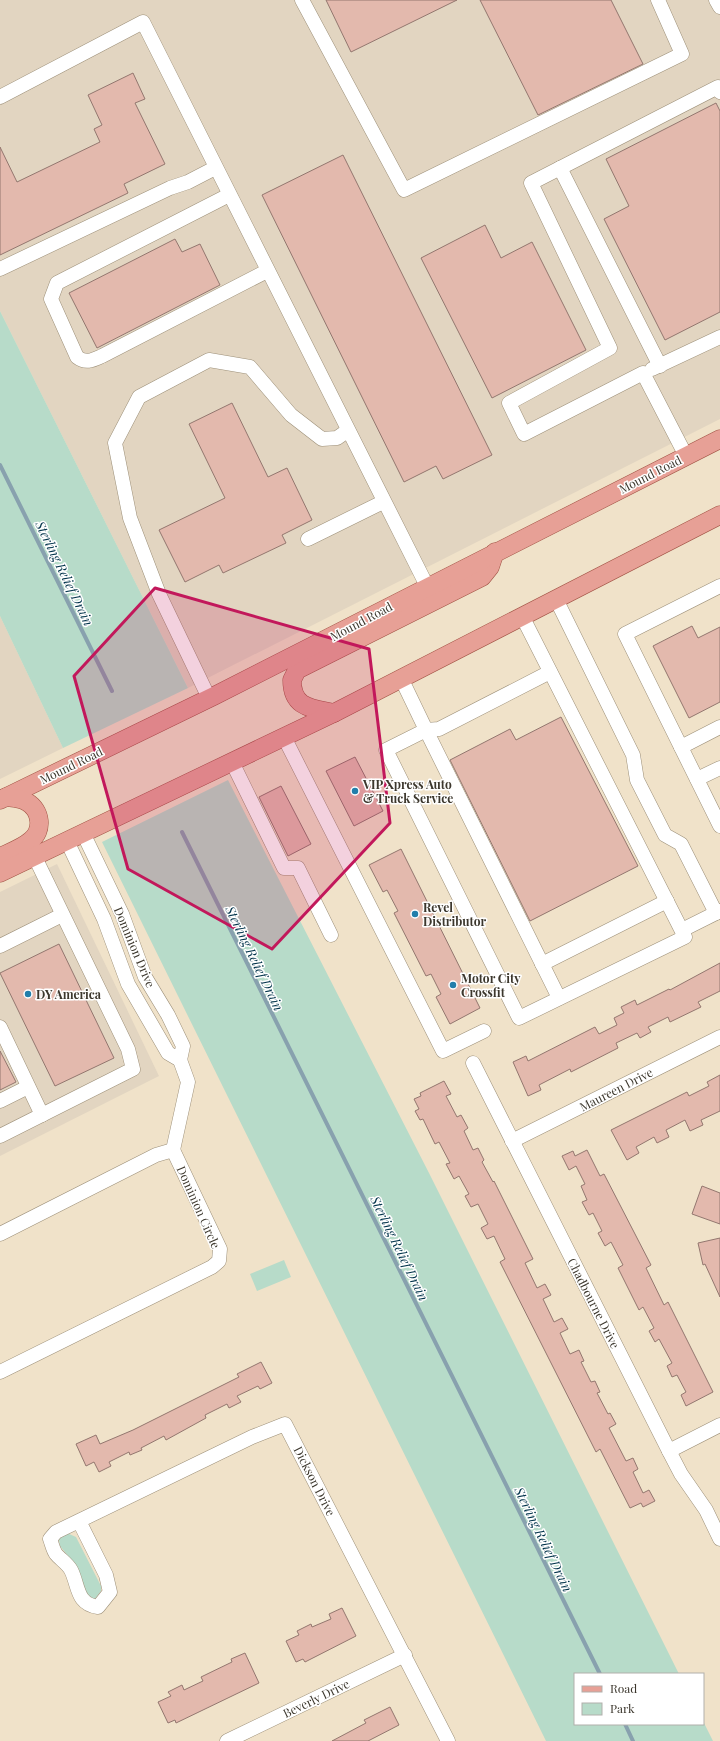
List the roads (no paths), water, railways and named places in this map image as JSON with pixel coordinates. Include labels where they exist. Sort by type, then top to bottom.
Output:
[{"type":"main road","name":"Mound Road","points":[[3,799],[209,698],[427,586],[720,439]]},
{"type":"main road","points":[[0,857],[31,850],[75,837],[334,713],[720,515]]},
{"type":"main road","points":[[334,713],[301,704],[294,697],[292,680],[297,670],[482,577],[490,567],[495,552]]},
{"type":"main road","points":[[0,873],[31,850],[39,830],[39,818],[28,802],[22,799],[3,799]]},
{"type":"street","points":[[302,0],[404,190],[682,54],[658,0]]},
{"type":"street","points":[[716,0],[720,7]]},
{"type":"street","points":[[0,97],[142,22],[347,431],[427,586]]},
{"type":"street","points":[[720,92],[718,87],[531,183],[610,348],[509,403],[524,434],[643,373],[720,336]]},
{"type":"street","points":[[0,269],[215,168]]},
{"type":"street","points":[[560,168],[660,366]]},
{"type":"street","points":[[228,195],[57,283],[51,299],[77,357],[82,361],[88,362],[102,356],[266,270]]},
{"type":"street","points":[[209,698],[159,594],[130,518],[115,443],[139,398],[209,360],[250,367],[291,415],[322,439],[337,438],[347,431]]},
{"type":"street","points":[[643,373],[686,456]]},
{"type":"street","points":[[308,539],[383,502]]},
{"type":"street","points":[[720,586],[625,634],[720,826]]},
{"type":"street","points":[[556,599],[633,755],[637,780],[640,787],[665,835],[681,844],[718,912],[682,930]]},
{"type":"street","points":[[522,616],[685,936],[519,1018],[386,750],[426,730],[439,729],[550,672]]},
{"type":"street","points":[[401,678],[559,998]]},
{"type":"street","points":[[681,747],[720,727]]},
{"type":"street","points":[[284,737],[443,1051],[484,1031]]},
{"type":"street","points":[[232,762],[284,868],[298,868],[331,935]]},
{"type":"street","points":[[697,779],[720,768]]},
{"type":"street","name":"Dominion Drive","points":[[75,837],[122,914],[145,977],[168,1015],[183,1046],[180,1060],[188,1082],[173,1150]]},
{"type":"street","name":"Dominion Drive","points":[[75,837],[128,984],[168,1053],[180,1060]]},
{"type":"street","points":[[0,1136],[133,1069],[128,1050],[31,850]]},
{"type":"street","points":[[542,964],[667,901]]},
{"type":"street","points":[[0,946],[62,915]]},
{"type":"street","points":[[114,946],[132,940]]},
{"type":"street","points":[[0,1027],[42,1115]]},
{"type":"street","name":"Maureen Drive","points":[[512,1141],[720,1037]]},
{"type":"street","name":"Chadbourne Drive","points":[[473,1063],[669,1451],[681,1474],[706,1510],[720,1539]]},
{"type":"street","points":[[0,1101],[28,1087]]},
{"type":"street","name":"Dominion Circle","points":[[0,1234],[156,1155],[173,1150],[220,1249],[219,1261],[212,1267],[0,1372]]},
{"type":"street","name":"Dickson Drive","points":[[79,1521],[106,1575],[110,1592],[98,1607],[89,1606],[82,1599],[77,1590],[70,1569],[55,1553],[50,1539],[56,1532],[252,1437],[285,1424],[448,1741]]},
{"type":"street","points":[[669,1451],[720,1425]]},
{"type":"street","name":"Beverly Drive","points":[[227,1741],[405,1655]]},
{"type":"waterway","name":"Sterling Relief Drain","points":[[0,465],[112,691]]},
{"type":"waterway","name":"Sterling Relief Drain","points":[[182,832],[600,1673]]},
{"type":"waterway","name":"Sterling Relief Drain","points":[[625,1725],[633,1741]]},
{"type":"place","name":"VIP Xpress Auto & Truck Service","points":[[355,791]]},
{"type":"place","name":"Revel Distributor","points":[[415,914]]},
{"type":"place","name":"Motor City Crossfit","points":[[453,985]]},
{"type":"place","name":"DY America","points":[[28,994]]}]
